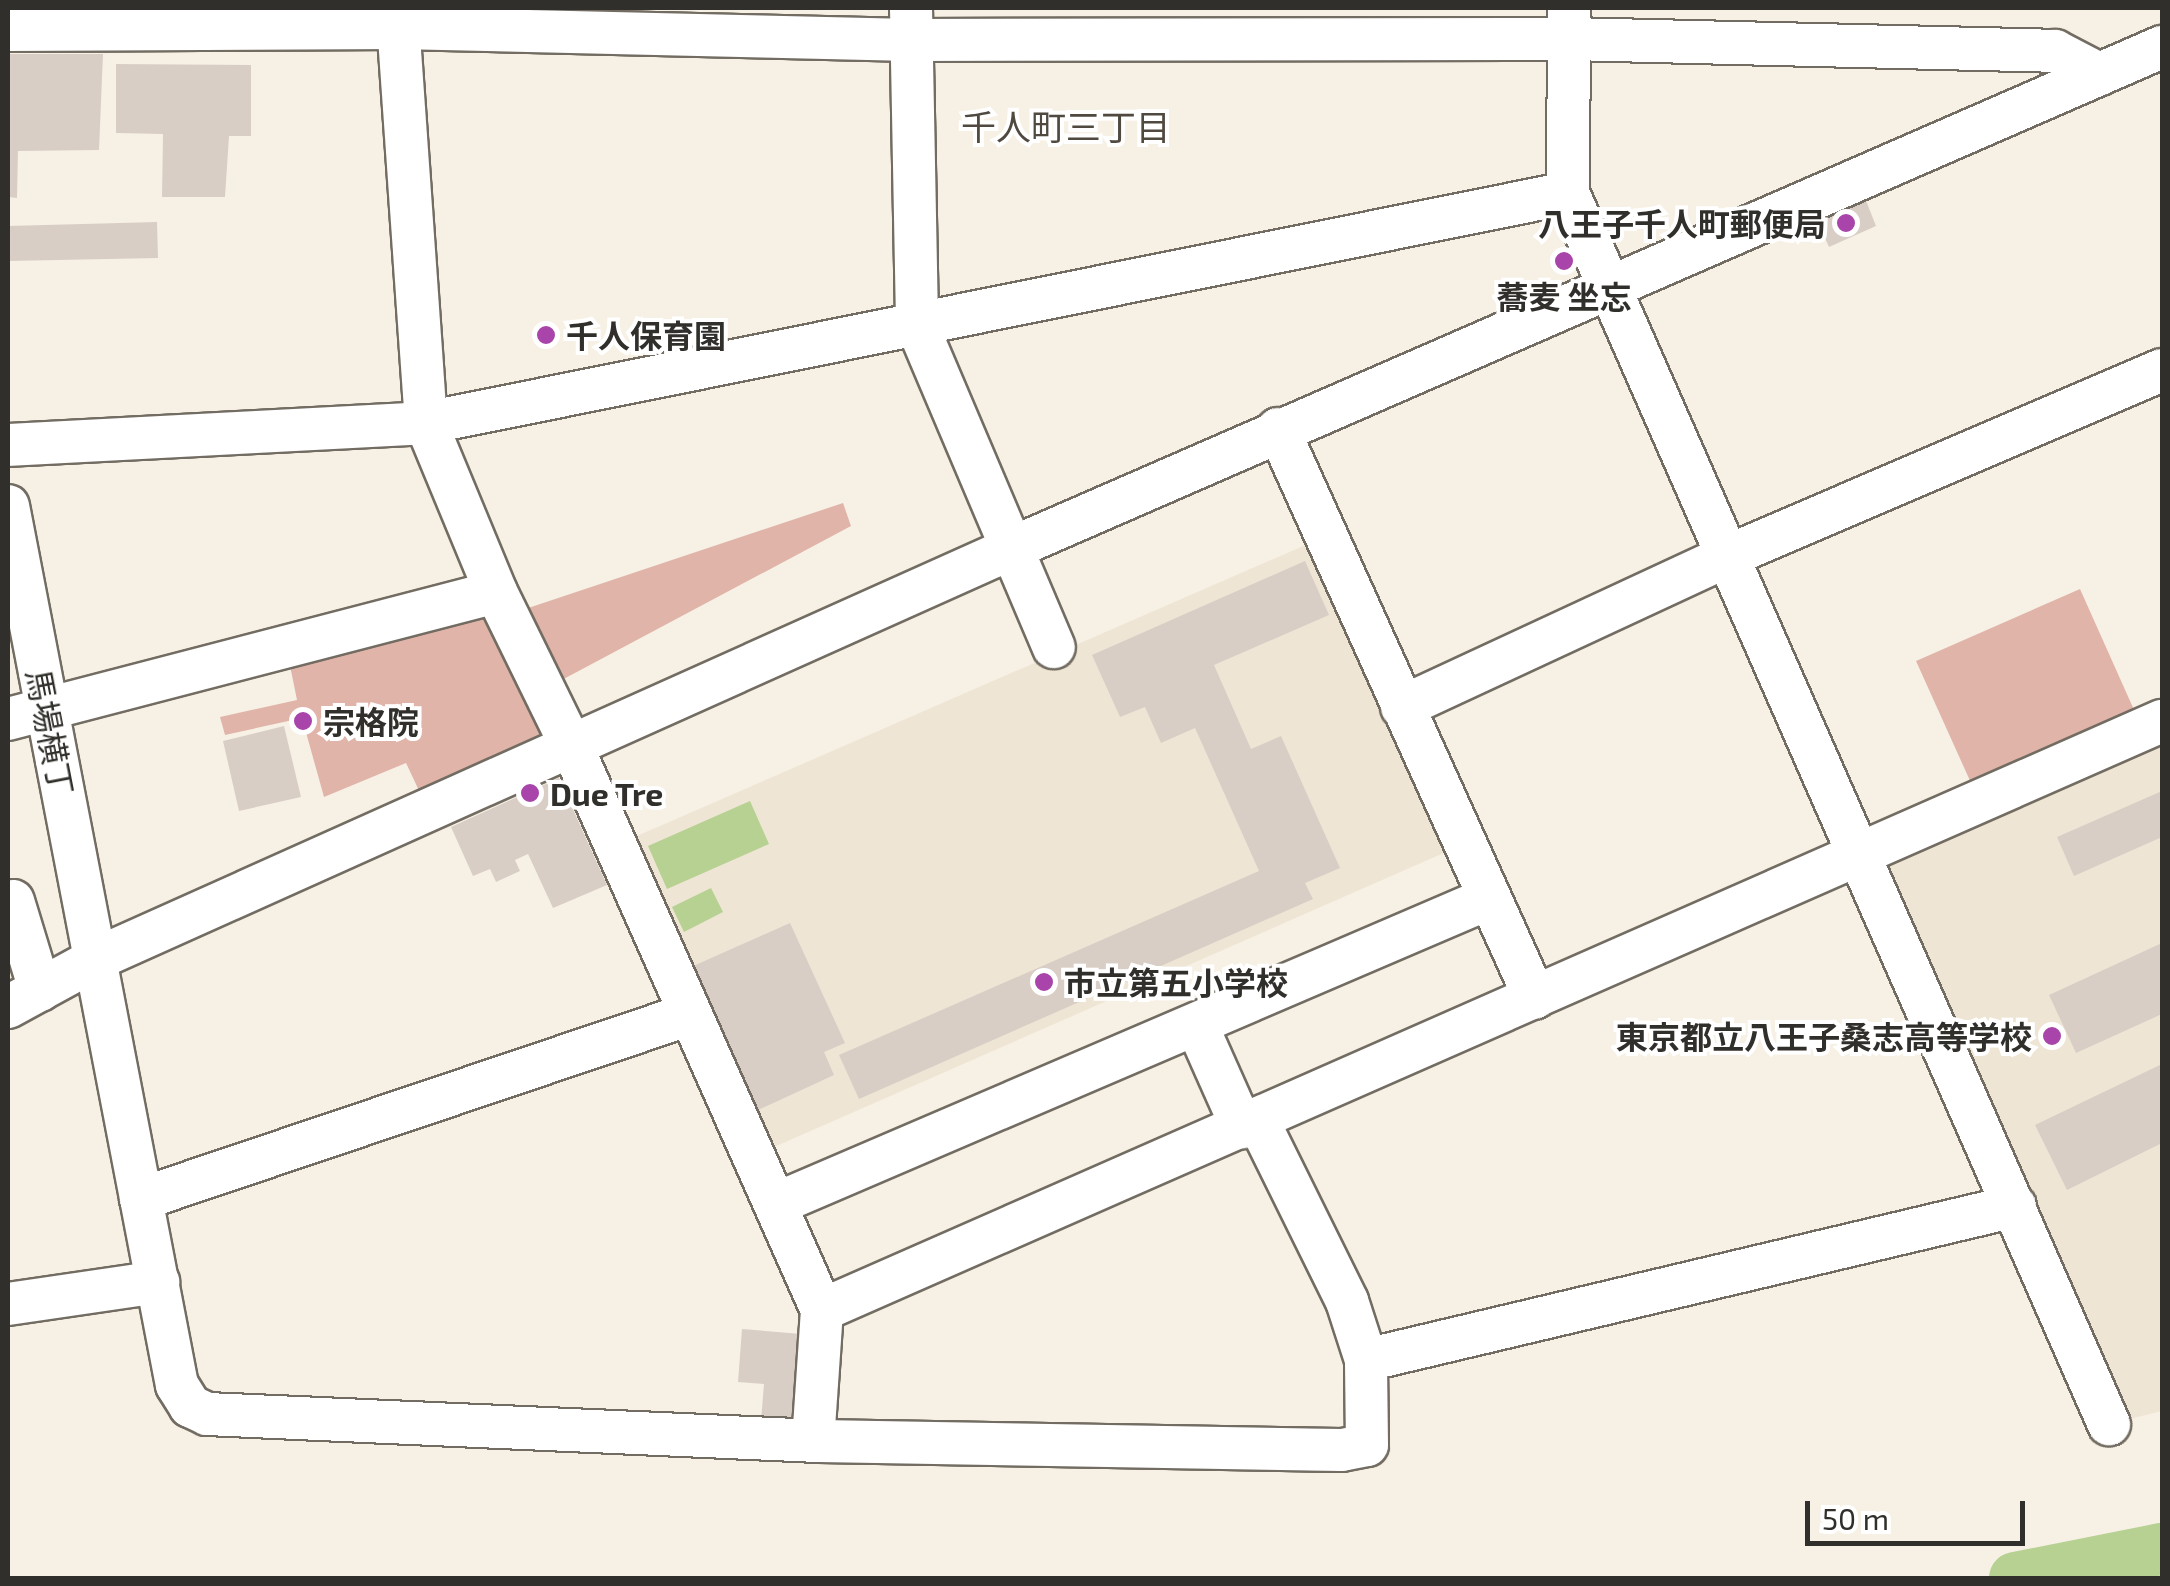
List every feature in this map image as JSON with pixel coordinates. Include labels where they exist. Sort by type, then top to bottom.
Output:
[{"type":"street","points":[[397,18],[426,423],[496,592],[572,747],[687,1015],[778,1204],[822,1310],[813,1440]]},
{"type":"street","points":[[8,30],[397,18],[911,24],[1569,23],[2055,52],[2100,74]]},
{"type":"street","points":[[1569,23],[1568,193],[1861,850],[2109,1424]]},
{"type":"street","points":[[911,24],[917,324],[1054,647]]},
{"type":"street","points":[[13,900],[24,998],[98,958],[1278,429],[1609,291],[2162,48]]},
{"type":"street","points":[[8,445],[426,423],[1568,193]]},
{"type":"street","points":[[1402,708],[1728,556],[2162,370]]},
{"type":"street","points":[[1278,429],[1535,998]]},
{"type":"street","name":"馬場横丁","points":[[8,506],[27,714],[98,958],[180,1396],[207,1414],[813,1440],[1342,1450],[1367,1446],[1366,1360]]},
{"type":"street","points":[[27,714],[496,592]]},
{"type":"street","points":[[822,1310],[1250,1125],[1861,850],[2162,721]]},
{"type":"street","points":[[778,1204],[1487,898]]},
{"type":"street","points":[[142,1199],[687,1015]]},
{"type":"street","points":[[1197,1026],[1347,1301],[1366,1360],[2015,1206]]},
{"type":"street","points":[[8,1304],[158,1282]]},
{"type":"shaded area","points":[[843,503],[851,526],[543,690],[565,733],[422,797],[406,763],[324,797],[302,718],[225,735],[220,717],[297,700],[286,646],[496,592],[507,615]]},
{"type":"shaded area","points":[[1317,540],[1446,852],[765,1151],[623,842]]},
{"type":"shaded area","points":[[2080,589],[2139,721],[1976,794],[1916,661]]},
{"type":"shaded area","name":"東京都立八王子桑志高等学校","points":[[2162,737],[2162,1411],[2109,1424],[1867,866]]},
{"type":"shaded area","points":[[750,801],[769,844],[667,889],[648,846]]},
{"type":"shaded area","points":[[711,888],[723,912],[684,932],[672,907]]},
{"type":"building","points":[[8,54],[103,54],[99,150],[18,151],[17,198],[8,197]]},
{"type":"building","points":[[116,64],[251,65],[251,136],[229,136],[225,197],[162,197],[163,134],[116,133]]},
{"type":"building","name":"八王子千人町郵便局","points":[[1865,198],[1876,226],[1829,247],[1817,220]]},
{"type":"building","points":[[157,222],[158,258],[8,261],[8,226]]},
{"type":"building","points":[[1305,561],[1329,615],[1214,665],[1251,749],[1281,736],[1340,868],[1305,883],[1313,899],[859,1099],[839,1055],[1259,871],[1195,728],[1161,743],[1145,707],[1120,717],[1092,655]]},
{"type":"building","points":[[284,726],[301,797],[239,811],[223,741]]},
{"type":"building","points":[[559,778],[607,885],[553,908],[528,854],[515,860],[520,871],[496,882],[490,869],[473,876],[451,827]]},
{"type":"building","points":[[2162,791],[2162,837],[2074,876],[2057,837]]},
{"type":"building","points":[[790,923],[845,1043],[824,1052],[834,1075],[756,1111],[691,967]]},
{"type":"building","points":[[2162,943],[2162,1014],[2076,1053],[2049,995]]},
{"type":"building","points":[[2162,1064],[2162,1143],[2067,1190],[2035,1125]]},
{"type":"building","points":[[742,1329],[801,1334],[794,1423],[761,1421],[764,1384],[738,1382]]},
{"type":"waterway","points":[[2015,1578],[2162,1549]]},
{"type":"place","name":"八王子千人町郵便局","points":[[1846,223]]},
{"type":"place","name":"蕎麦 坐忘","points":[[1564,261]]},
{"type":"place","name":"千人保育園","points":[[546,335]]},
{"type":"place","name":"宗格院","points":[[303,721]]},
{"type":"place","name":"Due Tre","points":[[530,793]]},
{"type":"place","name":"市立第五小学校","points":[[1044,982]]},
{"type":"place","name":"東京都立八王子桑志高等学校","points":[[2052,1036]]},
{"type":"district","name":"千人町三丁目","points":[[1066,126]]}]
